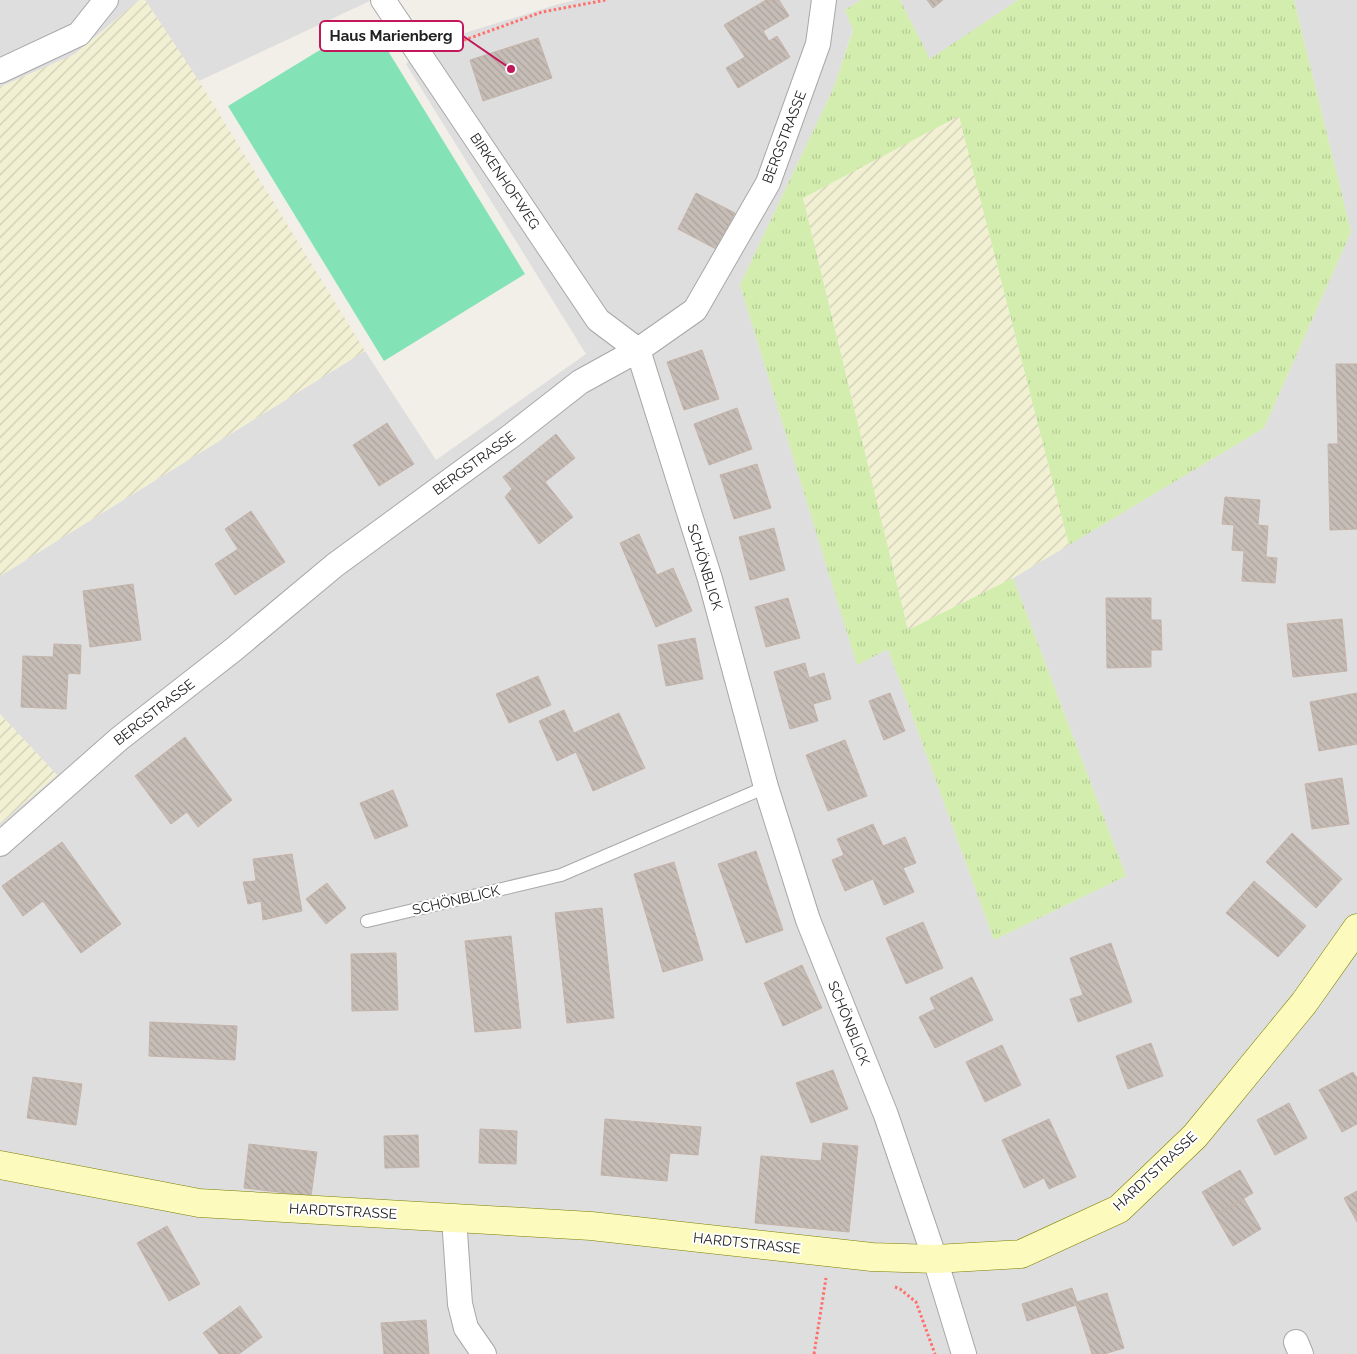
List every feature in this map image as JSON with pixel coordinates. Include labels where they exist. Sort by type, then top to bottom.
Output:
[{"type":"main road","name":"HARDTSTRASSE","points":[[0,1165],[199,1203],[591,1226],[872,1257],[935,1259],[1021,1254],[1119,1209],[1195,1136],[1304,1003],[1357,928]]},
{"type":"street","points":[[0,70],[79,34],[106,0]]},
{"type":"street","name":"BIRKENHOFWEG","points":[[383,0],[598,320],[638,350]]},
{"type":"street","name":"BERGSTRASSE","points":[[0,844],[119,739],[233,650],[335,565],[511,436],[580,382],[638,350],[695,310],[768,183],[818,44],[824,0]]},
{"type":"street","name":"SCHÖNBLICK","points":[[638,350],[710,579],[766,787],[808,920],[886,1115],[935,1259],[964,1354]]},
{"type":"street","points":[[454,1218],[460,1304],[466,1328],[484,1354]]},
{"type":"lane","name":"SCHÖNBLICK","points":[[367,921],[561,875],[766,787]]},
{"type":"path","points":[[421,56],[542,12],[606,0]]},
{"type":"path","points":[[814,1354],[826,1276],[835,1277]]},
{"type":"path","points":[[893,1286],[900,1288],[916,1302],[935,1354]]},
{"type":"shaded area","points":[[0,0],[139,0],[75,54],[0,87]]},
{"type":"shaded area","points":[[145,0],[372,0],[199,81]]},
{"type":"shaded area","points":[[576,0],[861,0],[845,10],[853,29],[834,87],[740,285],[857,664],[888,649],[994,940],[1126,876],[1013,578],[1264,428],[1351,232],[1294,0],[1357,0],[1357,1354],[0,1354],[0,824],[57,775],[0,714],[0,576],[365,351],[436,460],[586,354],[406,64],[426,45]]},
{"type":"shaded area","points":[[900,0],[1018,0],[930,60]]},
{"type":"green space","points":[[139,0],[145,0],[199,81],[365,351],[0,576],[0,87],[75,54]]},
{"type":"green space","points":[[861,0],[900,0],[930,59],[1018,0],[1294,0],[1351,232],[1264,428],[1069,545],[959,116],[803,198],[908,630],[1013,578],[1126,876],[994,940],[888,649],[857,665],[740,285],[834,87],[853,30],[845,10]]},
{"type":"green space","points":[[369,20],[525,274],[384,361],[228,106]]},
{"type":"green space","points":[[959,115],[1069,545],[1013,578],[908,630],[803,198]]},
{"type":"green space","points":[[0,714],[57,775],[0,824]]},
{"type":"building","points":[[766,0],[779,0],[789,16],[763,31],[769,41],[777,36],[790,57],[738,88],[726,68],[745,57],[724,25]]},
{"type":"building","points":[[927,0],[943,0],[933,8]]},
{"type":"building","points":[[538,38],[552,78],[483,101],[470,60]]},
{"type":"building","points":[[696,193],[735,213],[716,249],[678,229]]},
{"type":"building","points":[[702,350],[719,399],[684,410],[667,362]]},
{"type":"building","points":[[1336,364],[1357,364],[1357,529],[1330,530],[1328,444],[1338,444]]},
{"type":"building","points":[[737,408],[752,449],[709,465],[694,424]]},
{"type":"building","points":[[387,423],[414,464],[379,486],[353,445]]},
{"type":"building","points":[[556,434],[575,458],[545,482],[573,517],[539,544],[505,497],[512,489],[503,477]]},
{"type":"building","points":[[757,464],[771,508],[734,519],[720,475]]},
{"type":"building","points":[[1225,497],[1260,500],[1258,525],[1268,526],[1266,557],[1277,558],[1275,583],[1242,581],[1244,551],[1232,550],[1234,525],[1222,524]]},
{"type":"building","points":[[251,511],[285,562],[235,595],[215,564],[238,549],[225,529]]},
{"type":"building","points":[[774,528],[785,570],[750,580],[739,537]]},
{"type":"building","points":[[639,534],[657,575],[673,568],[692,611],[656,627],[620,543]]},
{"type":"building","points":[[133,584],[141,640],[90,647],[83,591]]},
{"type":"building","points":[[788,598],[800,638],[766,647],[755,607]]},
{"type":"building","points":[[1106,598],[1151,598],[1151,620],[1161,620],[1162,650],[1151,650],[1151,667],[1107,668]]},
{"type":"building","points":[[1342,619],[1347,671],[1293,677],[1287,624]]},
{"type":"building","points":[[695,638],[703,679],[666,686],[658,645]]},
{"type":"building","points":[[54,644],[81,645],[80,674],[68,673],[66,709],[21,707],[23,656],[53,657]]},
{"type":"building","points":[[805,663],[809,678],[824,673],[831,699],[813,704],[818,721],[790,729],[774,672]]},
{"type":"building","points":[[538,676],[551,705],[509,723],[496,694]]},
{"type":"building","points":[[890,693],[905,731],[884,740],[869,701]]},
{"type":"building","points":[[1357,693],[1357,744],[1319,751],[1310,702]]},
{"type":"building","points":[[564,710],[574,733],[619,713],[645,768],[593,791],[576,752],[557,761],[539,721]]},
{"type":"building","points":[[185,737],[232,800],[198,827],[187,812],[171,824],[135,776]]},
{"type":"building","points":[[845,740],[867,796],[828,811],[806,755]]},
{"type":"building","points":[[1342,778],[1349,824],[1312,829],[1305,784]]},
{"type":"building","points":[[393,790],[408,826],[375,839],[360,803]]},
{"type":"building","points":[[873,824],[883,846],[905,837],[916,863],[903,868],[914,892],[884,905],[873,879],[845,891],[832,860],[844,855],[837,839]]},
{"type":"building","points":[[1292,833],[1342,879],[1316,908],[1266,862]]},
{"type":"building","points":[[62,842],[121,924],[81,953],[43,901],[23,916],[2,886]]},
{"type":"building","points":[[756,851],[783,930],[746,943],[718,864]]},
{"type":"building","points":[[292,854],[302,911],[263,920],[261,901],[248,904],[243,882],[256,881],[253,859]]},
{"type":"building","points":[[674,862],[703,960],[663,972],[634,874]]},
{"type":"building","points":[[1254,881],[1306,926],[1278,957],[1226,913]]},
{"type":"building","points":[[327,883],[346,908],[326,924],[306,899]]},
{"type":"building","points":[[602,908],[614,1018],[567,1023],[555,913]]},
{"type":"building","points":[[923,922],[943,968],[906,984],[886,938]]},
{"type":"building","points":[[511,936],[521,1028],[475,1032],[465,941]]},
{"type":"building","points":[[1111,943],[1132,1002],[1078,1022],[1070,999],[1083,995],[1070,958]]},
{"type":"building","points":[[396,953],[398,1010],[352,1011],[351,954]]},
{"type":"building","points":[[802,965],[822,1008],[783,1026],[764,983]]},
{"type":"building","points":[[972,977],[993,1020],[935,1048],[919,1017],[935,1009],[930,998]]},
{"type":"building","points":[[150,1022],[237,1026],[235,1060],[149,1056]]},
{"type":"building","points":[[1151,1043],[1163,1076],[1128,1089],[1116,1056]]},
{"type":"building","points":[[1002,1045],[1021,1085],[985,1102],[966,1062]]},
{"type":"building","points":[[833,1070],[848,1109],[811,1123],[796,1083]]},
{"type":"building","points":[[1353,1072],[1357,1078],[1357,1124],[1342,1132],[1319,1090]]},
{"type":"building","points":[[33,1077],[82,1084],[76,1125],[27,1118]]},
{"type":"building","points":[[1289,1103],[1307,1138],[1275,1155],[1257,1120]]},
{"type":"building","points":[[605,1119],[701,1127],[698,1155],[670,1153],[667,1181],[601,1175]]},
{"type":"building","points":[[1049,1119],[1076,1177],[1049,1189],[1044,1178],[1024,1188],[1002,1140]]},
{"type":"building","points":[[480,1129],[517,1131],[516,1164],[479,1163]]},
{"type":"building","points":[[418,1135],[419,1167],[385,1168],[384,1136]]},
{"type":"building","points":[[823,1143],[858,1146],[849,1232],[755,1223],[761,1156],[821,1161]]},
{"type":"building","points":[[249,1144],[317,1152],[311,1196],[244,1188]]},
{"type":"building","points":[[1240,1170],[1253,1193],[1215,1215],[1202,1192]]},
{"type":"building","points":[[1357,1191],[1357,1222],[1344,1198]]},
{"type":"building","points":[[1244,1199],[1261,1229],[1233,1246],[1215,1215]]},
{"type":"building","points":[[167,1226],[200,1284],[169,1301],[137,1243]]},
{"type":"building","points":[[1072,1288],[1077,1302],[1107,1293],[1124,1348],[1104,1354],[1092,1354],[1076,1305],[1027,1321],[1022,1304]]},
{"type":"building","points":[[240,1306],[262,1337],[239,1354],[219,1354],[203,1333]]},
{"type":"building","points":[[426,1320],[429,1354],[384,1354],[381,1323]]},
{"type":"place","name":"Haus Marienberg","points":[[511,69]]}]
